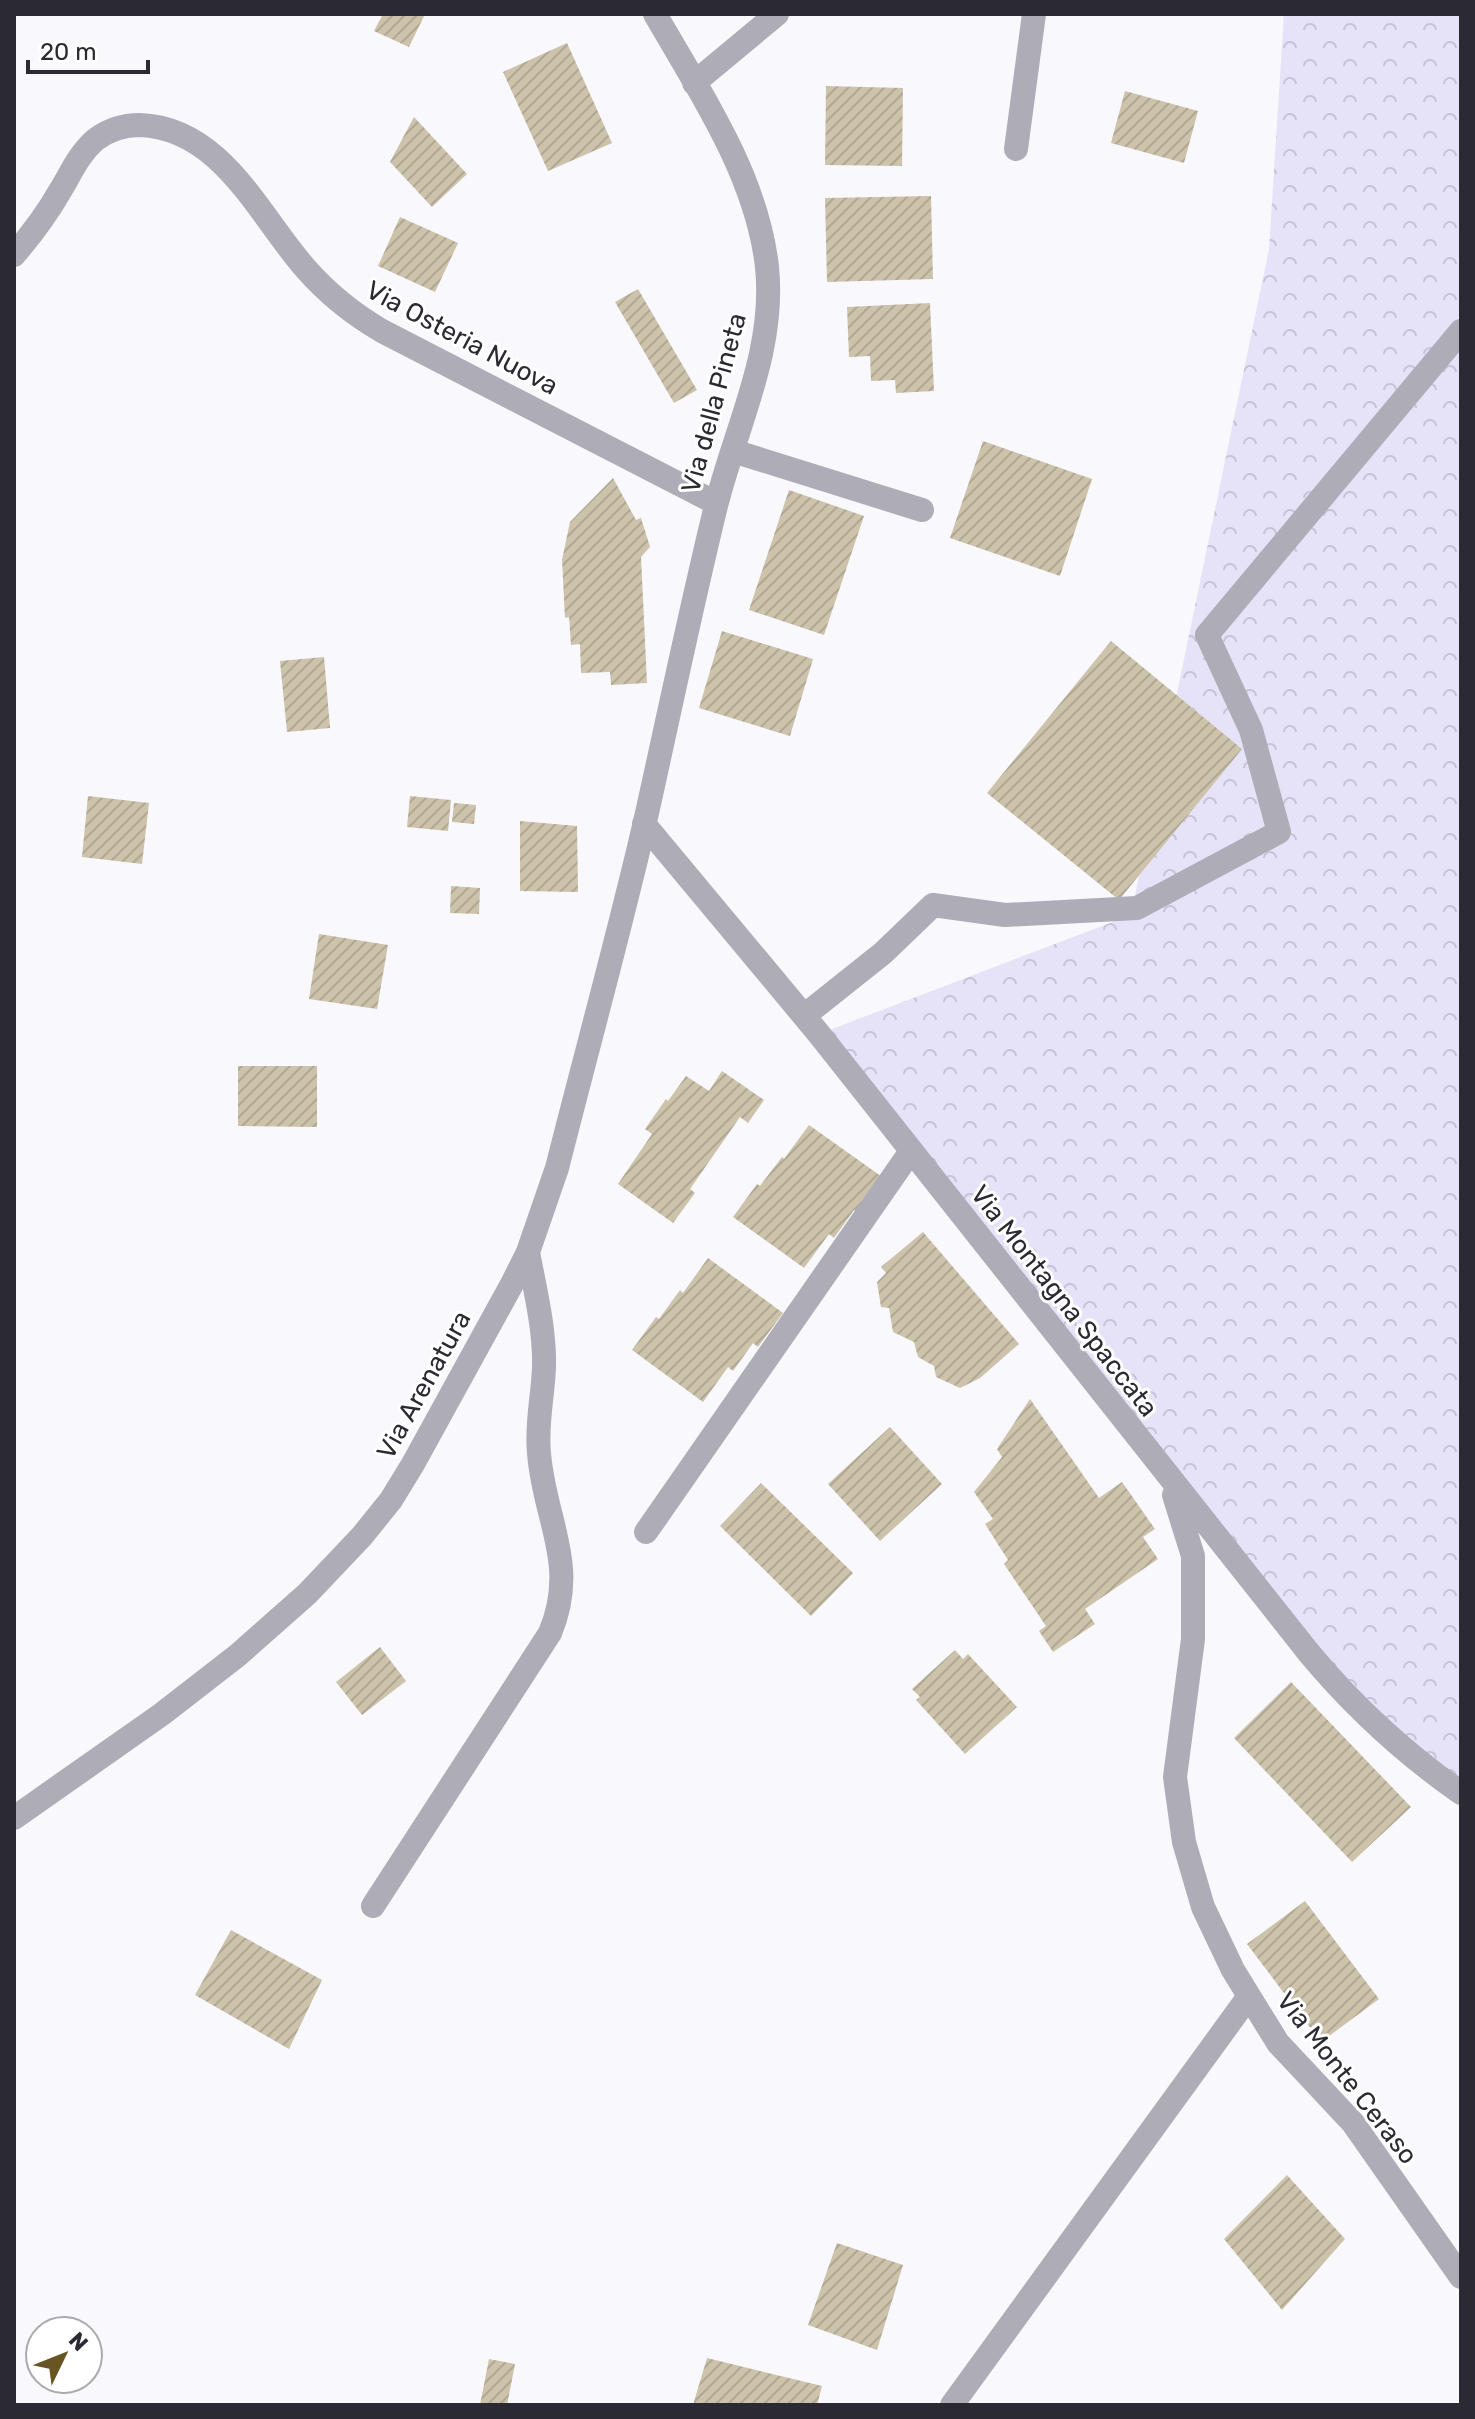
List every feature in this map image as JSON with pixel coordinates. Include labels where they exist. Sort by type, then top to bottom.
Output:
[{"type":"street","name":"Via della Pineta","points":[[644,824],[716,503],[753,388],[766,328],[768,290],[763,244],[742,177],[655,14]]},
{"type":"street","points":[[694,83],[777,14]]},
{"type":"street","points":[[1016,149],[1034,14]]},
{"type":"street","name":"Via Osteria Nuova","points":[[14,255],[47,213],[78,159],[91,143],[101,135],[124,127],[161,127],[191,141],[232,173],[302,266],[351,312],[382,331],[716,503]]},
{"type":"street","points":[[804,1016],[883,953],[933,905],[1005,915],[1137,908],[1279,832],[1251,730],[1207,635],[1461,331]]},
{"type":"street","points":[[733,451],[922,510]]},
{"type":"street","name":"Via Montagna Spaccata","points":[[644,824],[804,1016],[1309,1653],[1386,1734],[1461,1793]]},
{"type":"street","name":"Via Arenatura","points":[[14,1818],[230,1662],[283,1617],[347,1552],[391,1500],[471,1361],[528,1252],[557,1168],[644,824]]},
{"type":"street","points":[[646,1532],[911,1151]]},
{"type":"street","points":[[373,1906],[550,1633],[560,1603],[563,1585],[560,1549],[539,1454],[544,1346],[528,1252]]},
{"type":"street","name":"Via Monte Ceraso","points":[[1170,1481],[1193,1556],[1193,1639],[1175,1777],[1184,1842],[1203,1907],[1233,1970],[1278,2043],[1353,2123],[1461,2277]]},
{"type":"street","points":[[952,2405],[1249,1996]]},
{"type":"green space","points":[[1284,14],[1461,14],[1461,1793],[1386,1734],[819,1034],[1131,915],[1269,249]]},
{"type":"building","points":[[383,14],[425,14],[409,47],[374,31]]},
{"type":"building","points":[[567,43],[612,143],[548,171],[503,72]]},
{"type":"building","points":[[826,86],[903,88],[902,166],[825,165]]},
{"type":"building","points":[[1125,91],[1198,111],[1184,163],[1111,143]]},
{"type":"building","points":[[414,117],[467,174],[432,207],[390,162]]},
{"type":"building","points":[[931,196],[933,279],[827,282],[825,198]]},
{"type":"building","points":[[400,217],[458,243],[435,292],[378,266]]},
{"type":"building","points":[[638,289],[697,390],[674,403],[615,302]]},
{"type":"building","points":[[930,303],[934,391],[896,393],[895,380],[871,381],[870,356],[849,357],[847,307]]},
{"type":"building","points":[[983,441],[1092,479],[1060,576],[950,538]]},
{"type":"building","points":[[613,478],[636,520],[641,518],[650,547],[641,557],[647,683],[611,685],[610,672],[581,673],[580,644],[571,645],[569,617],[565,618],[562,560],[570,522]]},
{"type":"building","points":[[789,490],[864,516],[824,635],[749,610]]},
{"type":"building","points":[[722,631],[813,659],[790,736],[699,708]]},
{"type":"building","points":[[1111,641],[1242,749],[1119,900],[987,793]]},
{"type":"building","points":[[324,657],[330,728],[287,732],[280,661]]},
{"type":"building","points":[[88,796],[149,803],[142,864],[82,857]]},
{"type":"building","points":[[410,796],[451,800],[448,831],[407,827]]},
{"type":"building","points":[[454,803],[476,805],[474,824],[452,822]]},
{"type":"building","points":[[520,821],[577,826],[578,892],[520,891]]},
{"type":"building","points":[[451,886],[480,888],[479,914],[450,913]]},
{"type":"building","points":[[319,934],[388,945],[377,1009],[309,999]]},
{"type":"building","points":[[238,1066],[317,1066],[317,1127],[238,1126]]},
{"type":"building","points":[[722,1071],[764,1100],[748,1123],[740,1117],[690,1189],[695,1193],[673,1223],[618,1184],[652,1134],[645,1129],[686,1076],[709,1091]]},
{"type":"building","points":[[809,1125],[885,1179],[859,1214],[854,1210],[834,1238],[829,1234],[804,1268],[733,1217],[757,1184],[760,1186],[782,1157],[784,1159]]},
{"type":"building","points":[[923,1232],[1019,1344],[980,1378],[960,1388],[936,1377],[934,1366],[918,1357],[914,1342],[893,1332],[889,1308],[881,1307],[877,1282],[886,1273],[881,1267]]},
{"type":"building","points":[[708,1258],[783,1313],[758,1347],[753,1343],[733,1371],[728,1367],[703,1402],[632,1350],[680,1290],[683,1293]]},
{"type":"building","points":[[1030,1399],[1099,1498],[1122,1482],[1155,1529],[1143,1537],[1158,1559],[1085,1609],[1095,1624],[1053,1652],[1039,1631],[1046,1626],[1004,1564],[1008,1560],[985,1524],[993,1519],[974,1492],[1002,1457],[997,1449]]},
{"type":"building","points":[[890,1427],[942,1484],[880,1541],[828,1484]]},
{"type":"building","points":[[761,1483],[853,1573],[811,1616],[720,1526]]},
{"type":"building","points":[[380,1647],[406,1681],[362,1715],[336,1682]]},
{"type":"building","points":[[955,1650],[963,1659],[968,1654],[1017,1707],[965,1754],[916,1700],[920,1697],[912,1689]]},
{"type":"building","points":[[1291,1682],[1411,1807],[1352,1862],[1234,1738]]},
{"type":"building","points":[[1305,1901],[1379,1999],[1321,2042],[1247,1944]]},
{"type":"building","points":[[231,1930],[322,1980],[289,2049],[195,1995]]},
{"type":"building","points":[[1287,2175],[1345,2239],[1282,2310],[1224,2239]]},
{"type":"building","points":[[837,2243],[903,2265],[877,2350],[808,2325]]},
{"type":"building","points":[[707,2358],[822,2386],[817,2405],[693,2405]]},
{"type":"building","points":[[489,2359],[515,2364],[507,2405],[480,2405]]}]
